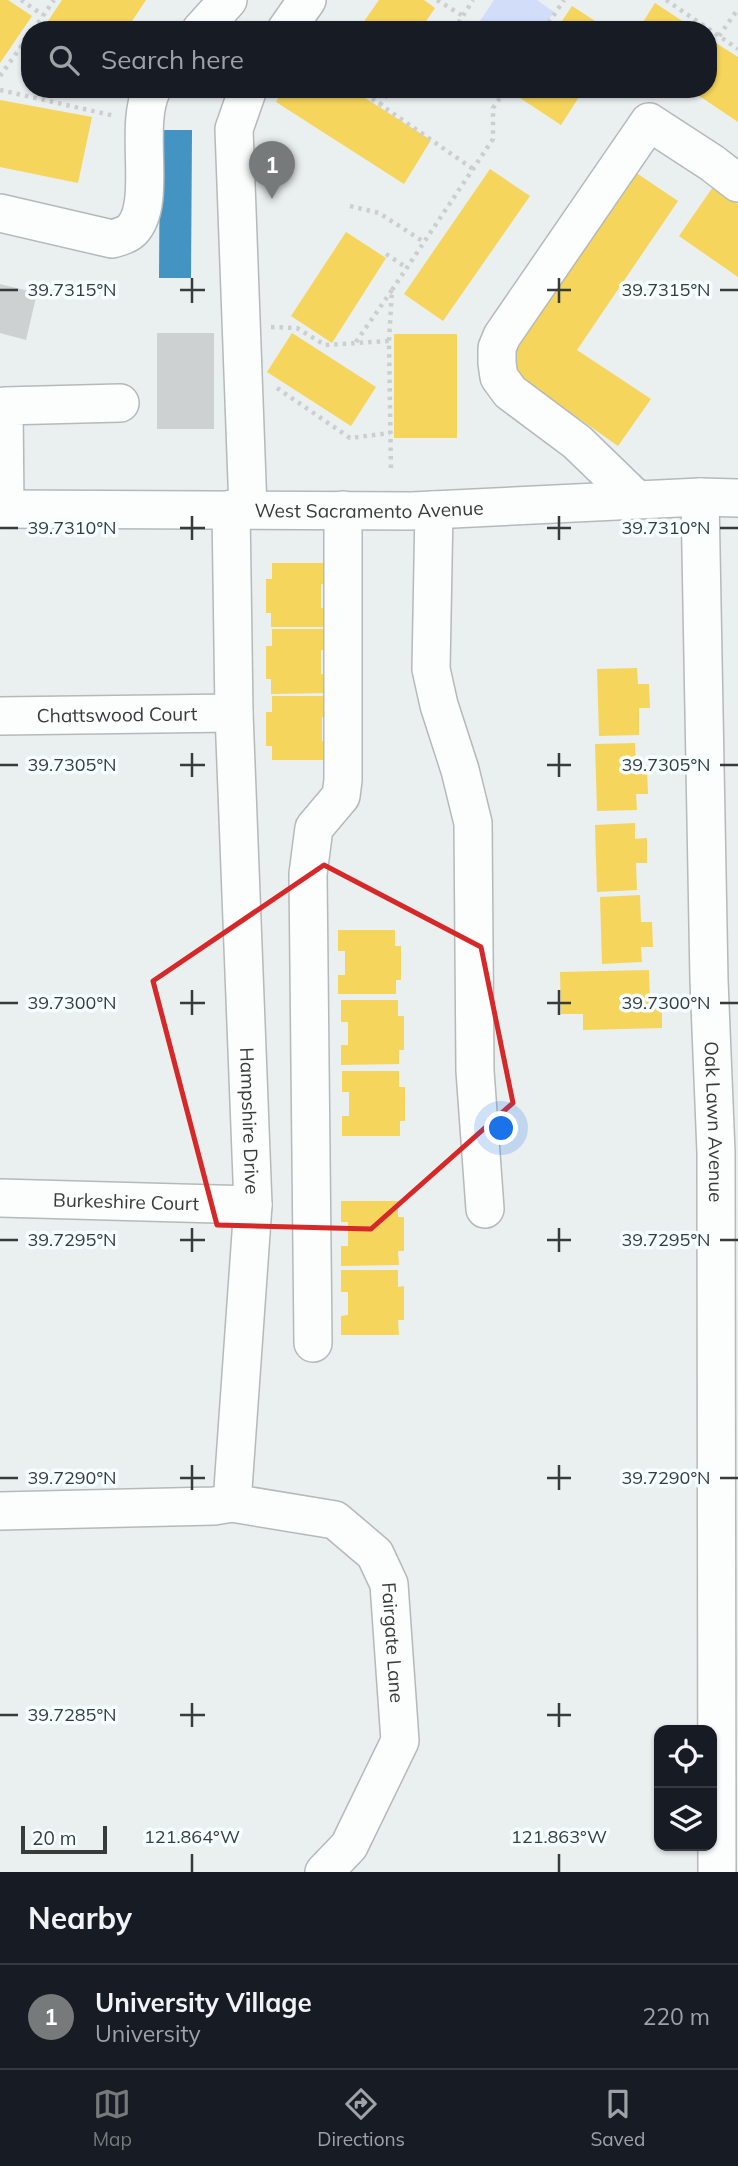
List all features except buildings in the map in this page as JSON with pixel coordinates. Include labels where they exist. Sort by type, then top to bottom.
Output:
[{"type":"street","points":[[209,21],[228,0]]},
{"type":"street","points":[[292,21],[307,0]]},
{"type":"street","name":"Hampshire Drive","points":[[232,1503],[253,1205],[234,713],[239,509],[251,323],[234,129],[245,98]]},
{"type":"street","points":[[0,213],[66,227],[97,237],[113,239],[126,235],[133,229],[142,206],[147,106]]},
{"type":"street","points":[[637,500],[577,442],[510,392],[499,377],[498,348],[502,336],[523,304],[649,122],[738,183]]},
{"type":"street","points":[[3,509],[2,406],[120,403]]},
{"type":"street","name":"West Sacramento Avenue","points":[[3,509],[434,510],[700,497],[738,498]]},
{"type":"street","name":"Oak Lawn Avenue","points":[[700,497],[709,966],[727,1152],[717,1872]]},
{"type":"street","points":[[313,1343],[307,874],[314,828],[341,796],[343,780],[344,510]]},
{"type":"street","points":[[434,510],[431,669],[472,823],[475,1070],[485,1209]]},
{"type":"street","name":"Chattswood Court","points":[[0,716],[234,713]]},
{"type":"street","name":"Burkeshire Court","points":[[0,1198],[253,1205]]},
{"type":"street","points":[[0,1511],[214,1506],[232,1503]]},
{"type":"street","name":"Fairgate Lane","points":[[232,1503],[335,1520],[375,1554],[389,1584],[400,1741],[349,1846],[324,1872]]},
{"type":"path","points":[[21,0],[43,15]]},
{"type":"path","points":[[39,21],[54,0]]},
{"type":"path","points":[[438,0],[463,16]]},
{"type":"path","points":[[460,21],[473,0]]},
{"type":"path","points":[[550,21],[564,0]]},
{"type":"path","points":[[666,0],[697,21]]},
{"type":"path","points":[[738,9],[719,36],[738,49]]},
{"type":"path","points":[[1,74],[21,46]]},
{"type":"path","points":[[0,90],[21,92]]},
{"type":"path","points":[[74,98],[147,106]]},
{"type":"path","points":[[370,98],[473,169]]},
{"type":"path","points":[[380,105],[385,98]]},
{"type":"path","points":[[356,343],[494,139],[494,108],[500,98]]},
{"type":"path","points":[[350,206],[379,213],[424,242]]},
{"type":"path","points":[[386,254],[407,268]]},
{"type":"path","points":[[391,473],[389,341],[392,290]]},
{"type":"path","points":[[251,323],[297,328],[325,345],[389,341]]},
{"type":"path","points":[[272,385],[350,439],[390,433]]},
{"type":"highlighted area","points":[[324,865],[481,947],[513,1103],[371,1229],[217,1225],[153,981]]},
{"type":"water","points":[[494,0],[537,0],[554,12],[548,21],[480,21]]},
{"type":"place","name":"University Village","points":[[272,199]]}]
